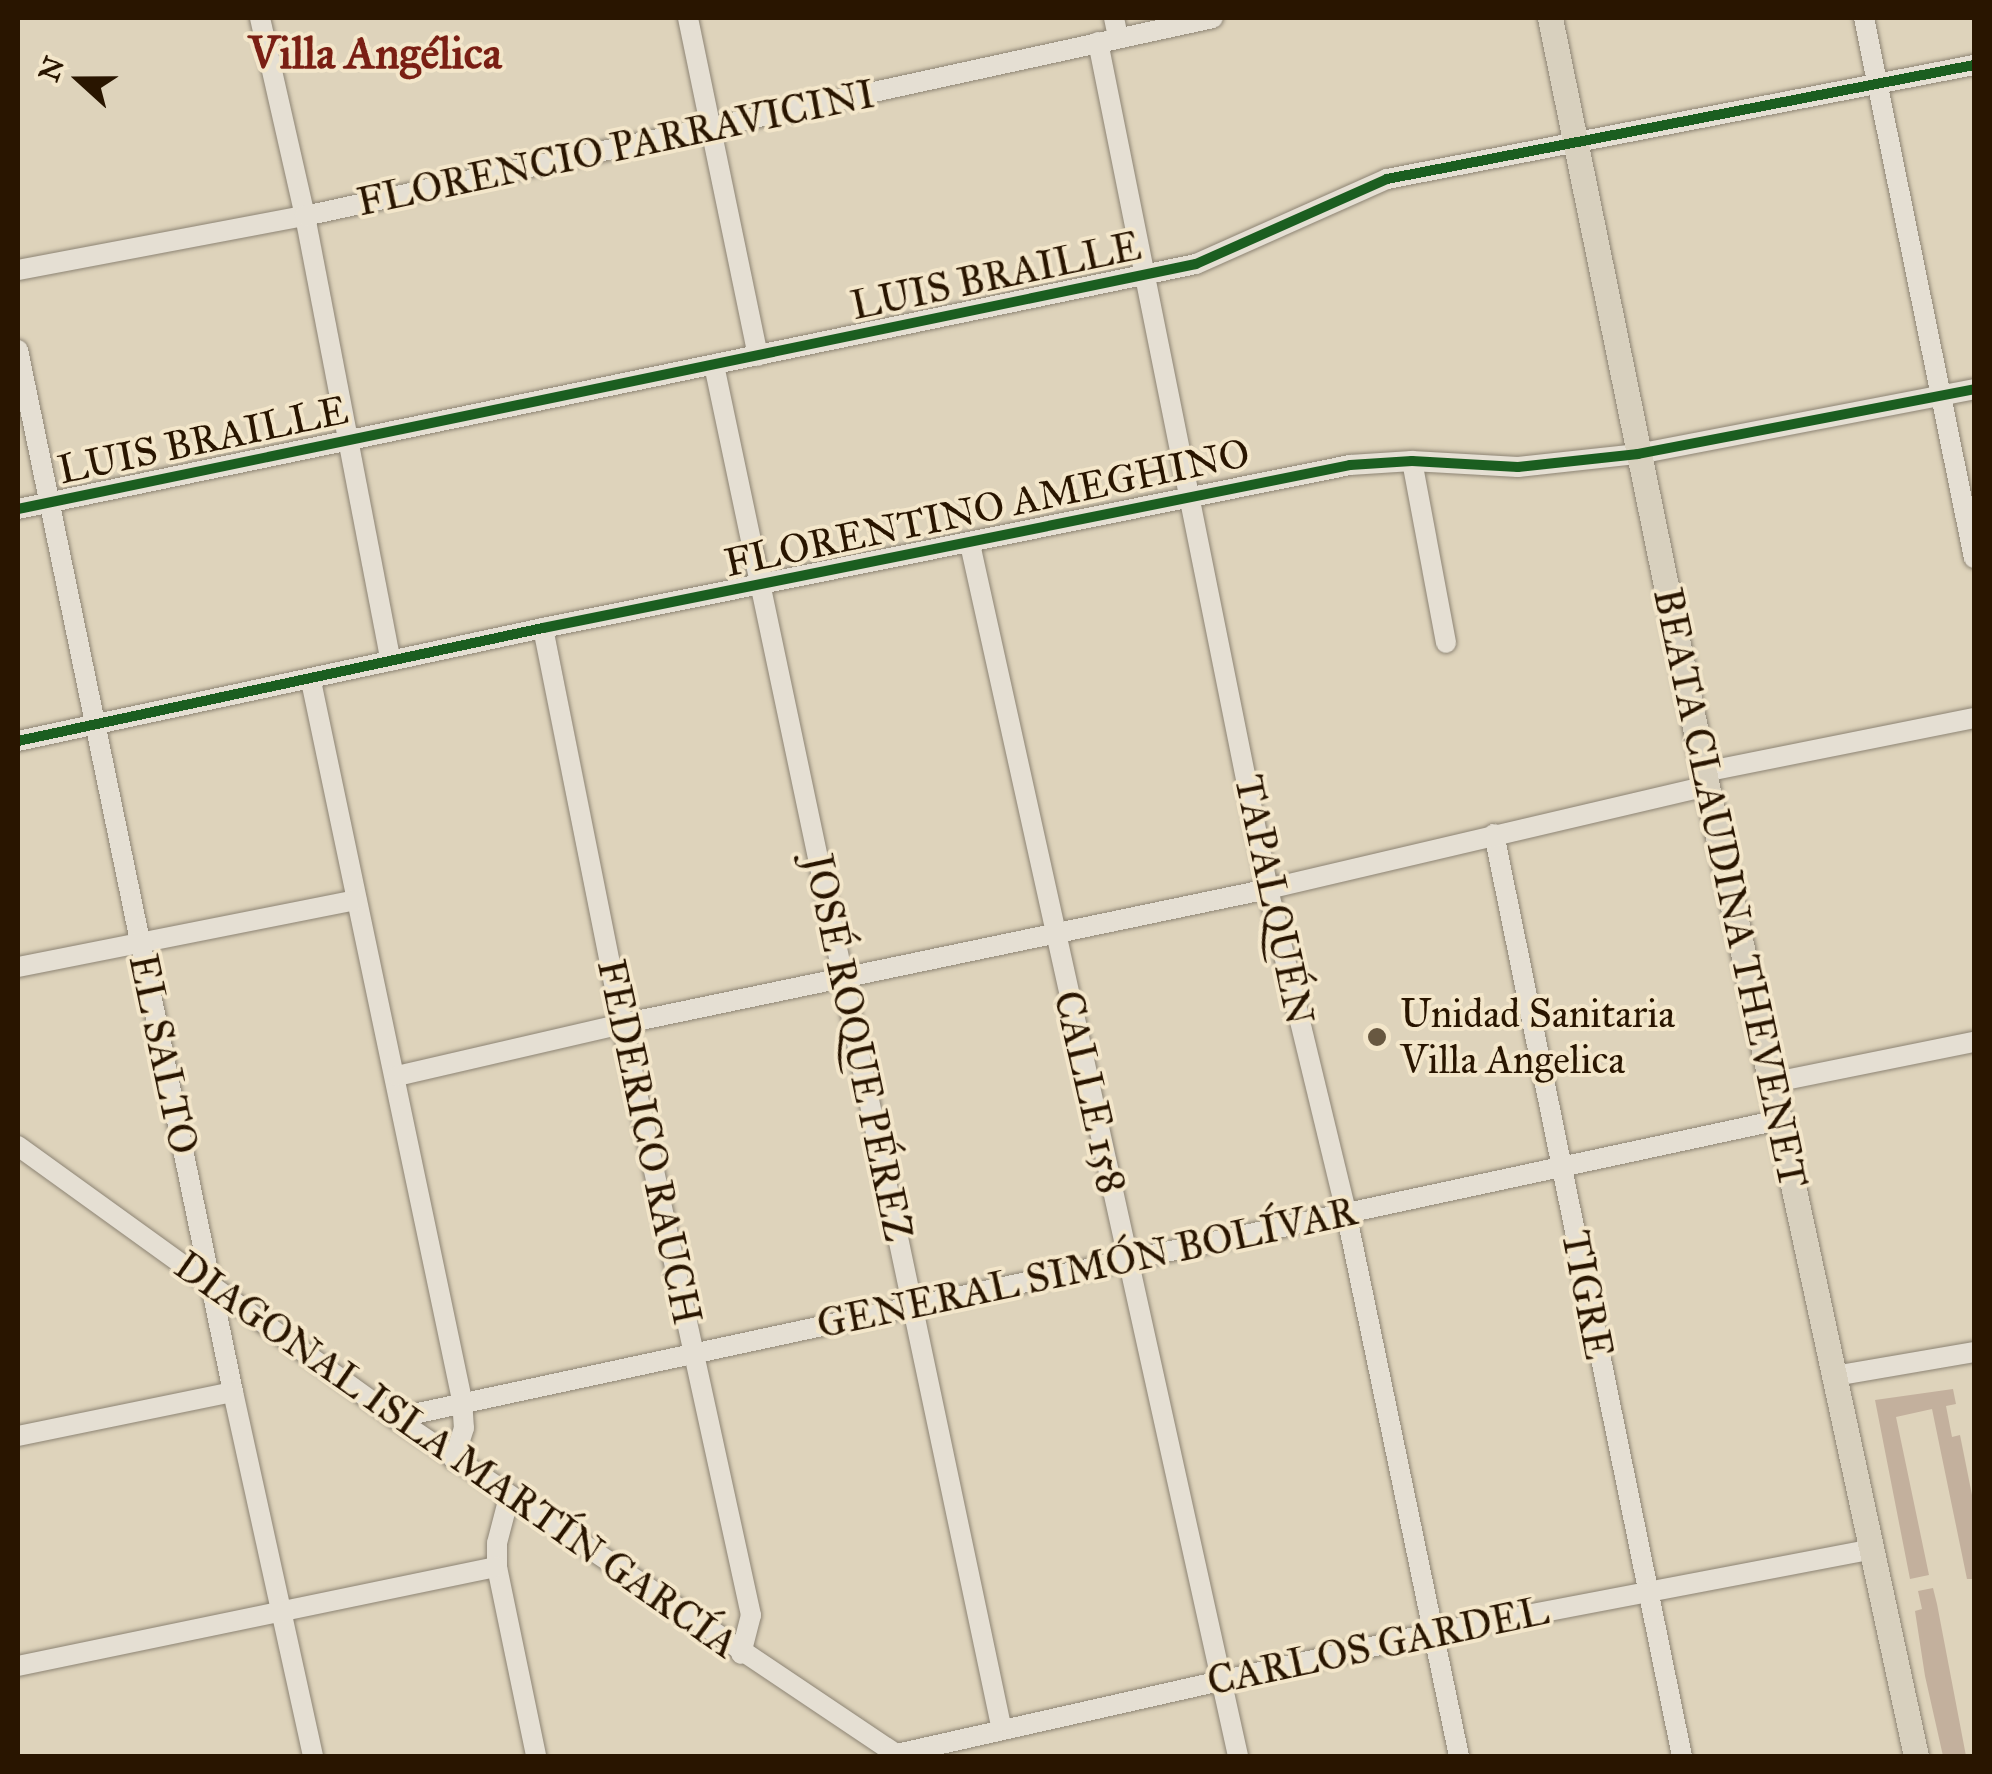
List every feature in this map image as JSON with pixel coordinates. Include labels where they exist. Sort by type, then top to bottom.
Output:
[{"type":"main road","name":"BEATA CLAUDINA THEVENET","points":[[1550,18],[1770,1083],[1916,1756]]},
{"type":"street","points":[[260,18],[305,216],[391,661]]},
{"type":"street","points":[[688,18],[758,356]]},
{"type":"street","name":"FLORENCIO PARRAVICINI","points":[[18,270],[305,216],[711,127],[1110,32],[1213,18]]},
{"type":"street","points":[[1864,18],[1974,558]]},
{"type":"street","name":"TAPALQUÉN","points":[[1110,32],[1144,275],[1268,890],[1346,1212],[1459,1756]]},
{"type":"street","name":"LUIS BRAILLE","points":[[18,510],[1196,264],[1387,180],[1974,65]]},
{"type":"street","name":"EL SALTO","points":[[18,350],[210,1286],[313,1756]]},
{"type":"street","name":"JOSÉ ROQUE PÉREZ","points":[[714,366],[1002,1730]]},
{"type":"street","name":"FLORENTINO AMEGHINO","points":[[18,741],[311,681],[542,628],[1350,465],[1412,461],[1518,467],[1638,454],[1974,389]]},
{"type":"street","points":[[1412,461],[1446,642]]},
{"type":"street","name":"CALLE 158","points":[[970,544],[1238,1756]]},
{"type":"street","name":"FEDERICO RAUCH","points":[[542,628],[622,1024],[751,1615],[741,1654]]},
{"type":"street","points":[[311,681],[462,1400],[464,1428],[454,1459]]},
{"type":"street","points":[[397,1076],[622,1024],[1268,890],[1706,779],[1974,718]]},
{"type":"street","name":"TIGRE","points":[[1494,834],[1682,1756]]},
{"type":"street","points":[[18,968],[356,900]]},
{"type":"street","points":[[1770,1083],[1974,1042]]},
{"type":"street","name":"GENERAL SIMÓN BOLÍVAR","points":[[395,1418],[462,1400],[1779,1120]]},
{"type":"street","name":"DIAGONAL ISLA MARTÍN GARCÍA","points":[[18,1146],[395,1418],[893,1756]]},
{"type":"street","points":[[1835,1376],[1974,1352]]},
{"type":"street","points":[[18,1436],[233,1392]]},
{"type":"street","points":[[509,1496],[497,1543],[497,1567],[536,1756]]},
{"type":"street","name":"CARLOS GARDEL","points":[[893,1756],[1433,1632],[1872,1549]]},
{"type":"street","points":[[18,1666],[497,1567]]},
{"type":"building","points":[[1953,1389],[1956,1404],[1946,1406],[1952,1437],[1960,1435],[1974,1505],[1974,1579],[1967,1579],[1932,1409],[1896,1417],[1929,1575],[1910,1579],[1875,1400]]},
{"type":"building","points":[[1933,1588],[1966,1756],[1943,1756],[1925,1676],[1915,1611],[1922,1609],[1918,1591]]},
{"type":"cycle path","points":[[18,509],[1196,264],[1387,179],[1974,65]]},
{"type":"cycle path","points":[[18,741],[543,628],[1350,465],[1412,461],[1518,467],[1638,454],[1974,389]]},
{"type":"place","name":"Unidad Sanitaria Villa Angelica","points":[[1377,1037]]},
{"type":"district","name":"Villa Angélica","points":[[375,53]]}]
